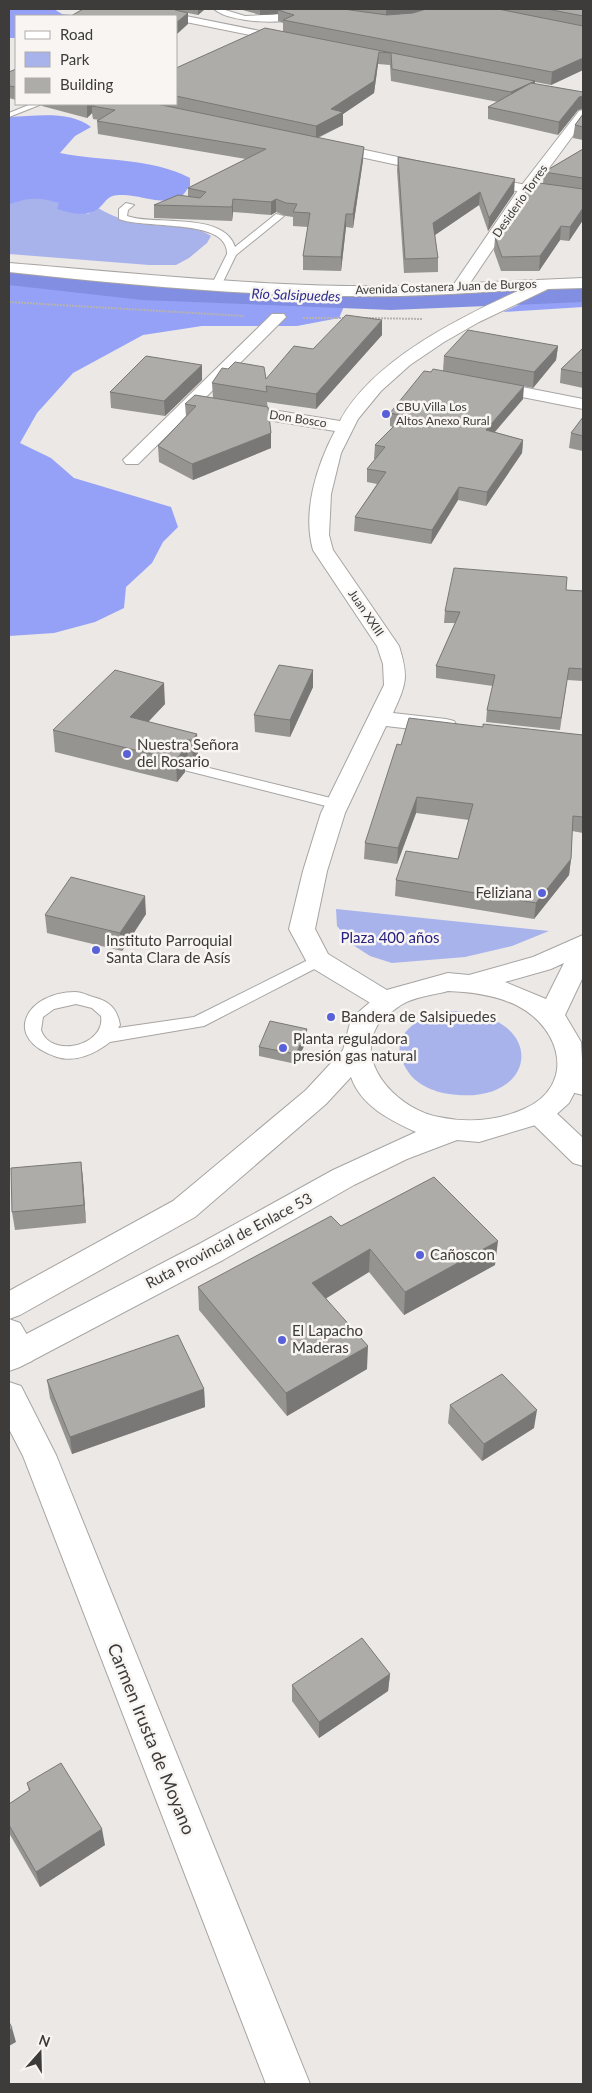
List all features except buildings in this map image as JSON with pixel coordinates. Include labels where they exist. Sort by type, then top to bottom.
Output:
[{"type":"street","points":[[178,17],[304,42]]},
{"type":"street","name":"Desiderio Torres","points":[[459,289],[526,189],[583,114]]},
{"type":"street","points":[[313,143],[448,172]]},
{"type":"street","points":[[468,176],[526,189],[583,197]]},
{"type":"street","name":"Avenida Costanera Juan de Burgos","points":[[9,268],[216,286],[337,290],[459,289],[583,283]]},
{"type":"street","name":"Juan XXIII","points":[[318,960],[302,929],[315,870],[338,804],[395,685],[394,664],[388,646],[323,550],[317,534],[324,476],[345,427],[362,401],[405,370],[446,331],[488,309],[542,286]]},
{"type":"street","points":[[132,460],[278,317]]},
{"type":"street","points":[[471,382],[583,404]]},
{"type":"street","name":"Don Bosco","points":[[191,402],[345,427]]},
{"type":"street","points":[[378,718],[466,728]]},
{"type":"street","points":[[472,983],[542,963],[583,943]]},
{"type":"street","points":[[565,1029],[529,1000],[502,989],[472,983],[448,982],[425,985],[386,1001],[372,1012],[363,1025],[356,1039],[355,1054],[360,1075],[374,1095],[396,1112],[422,1124],[453,1131],[485,1131],[507,1127],[540,1114],[576,1083],[570,1046],[565,1029],[583,950]]},
{"type":"street","points":[[318,960],[386,1001]]},
{"type":"street","points":[[9,1306],[184,1209],[316,1097],[355,1054]]},
{"type":"street","points":[[540,1114],[583,1155]]},
{"type":"street","name":"Ruta Provincial de Enlace 53","points":[[13,1347],[240,1236],[351,1174],[420,1140],[453,1131]]},
{"type":"street","name":"Carmen Irusta de Moyano","points":[[9,1396],[39,1455],[288,2084]]},
{"type":"lane","points":[[218,9],[223,13],[260,19],[315,14]]},
{"type":"lane","points":[[10,115],[35,105]]},
{"type":"lane","points":[[126,207],[122,217],[130,220],[218,232],[228,240],[232,254]]},
{"type":"lane","points":[[216,286],[232,254],[279,216]]},
{"type":"lane","points":[[189,766],[338,804]]},
{"type":"lane","points":[[107,1036],[198,1022],[318,960]]},
{"type":"path","points":[[9,302],[83,308],[278,317],[349,318]]},
{"type":"path","points":[[359,318],[468,320]]},
{"type":"green space","points":[[34,197],[49,199],[88,214],[98,208],[118,218],[132,222],[191,228],[211,236],[207,243],[189,258],[176,265],[149,265],[9,254],[9,205],[22,199]]},
{"type":"green space","name":"Plaza 400 años","points":[[336,909],[549,931],[512,946],[465,957],[392,963],[370,956],[353,945],[337,926]]},
{"type":"green space","points":[[446,1011],[480,1015],[504,1026],[517,1041],[521,1057],[516,1074],[502,1087],[480,1094],[449,1094],[425,1086],[410,1075],[401,1058],[400,1047],[402,1038],[407,1030],[424,1018]]},
{"type":"shaded area","points":[[9,9],[54,9],[62,14],[70,15],[15,15],[15,38],[9,38]]},
{"type":"shaded area","points":[[52,115],[73,118],[91,127],[75,136],[60,153],[159,166],[190,178],[190,186],[180,198],[166,201],[116,195],[94,211],[84,214],[57,209],[59,203],[40,199],[22,200],[9,205],[9,117]]},
{"type":"shaded area","points":[[9,284],[245,302],[345,304],[339,318],[297,326],[202,326],[143,335],[73,373],[37,413],[20,443],[51,458],[74,478],[171,507],[178,527],[163,542],[152,563],[126,587],[124,608],[95,622],[54,633],[9,636]]},
{"type":"shaded area","points":[[554,288],[583,288],[583,307],[503,312]]},
{"type":"waterway","name":"Río Salsipuedes","points":[[9,275],[142,289],[391,299],[583,291]]},
{"type":"place","name":"CBU Villa Los Altos Anexo Rural","points":[[386,414]]},
{"type":"place","name":"Nuestra Señora del Rosario","points":[[127,754]]},
{"type":"place","name":"Feliziana","points":[[542,893]]},
{"type":"place","name":"Instituto Parroquial Santa Clara de Asís","points":[[96,950]]},
{"type":"place","name":"Bandera de Salsipuedes","points":[[331,1017]]},
{"type":"place","name":"Planta reguladora presión gas natural","points":[[283,1048]]},
{"type":"place","name":"Cañoscon","points":[[420,1255]]},
{"type":"place","name":"El Lapacho Maderas","points":[[282,1340]]}]
